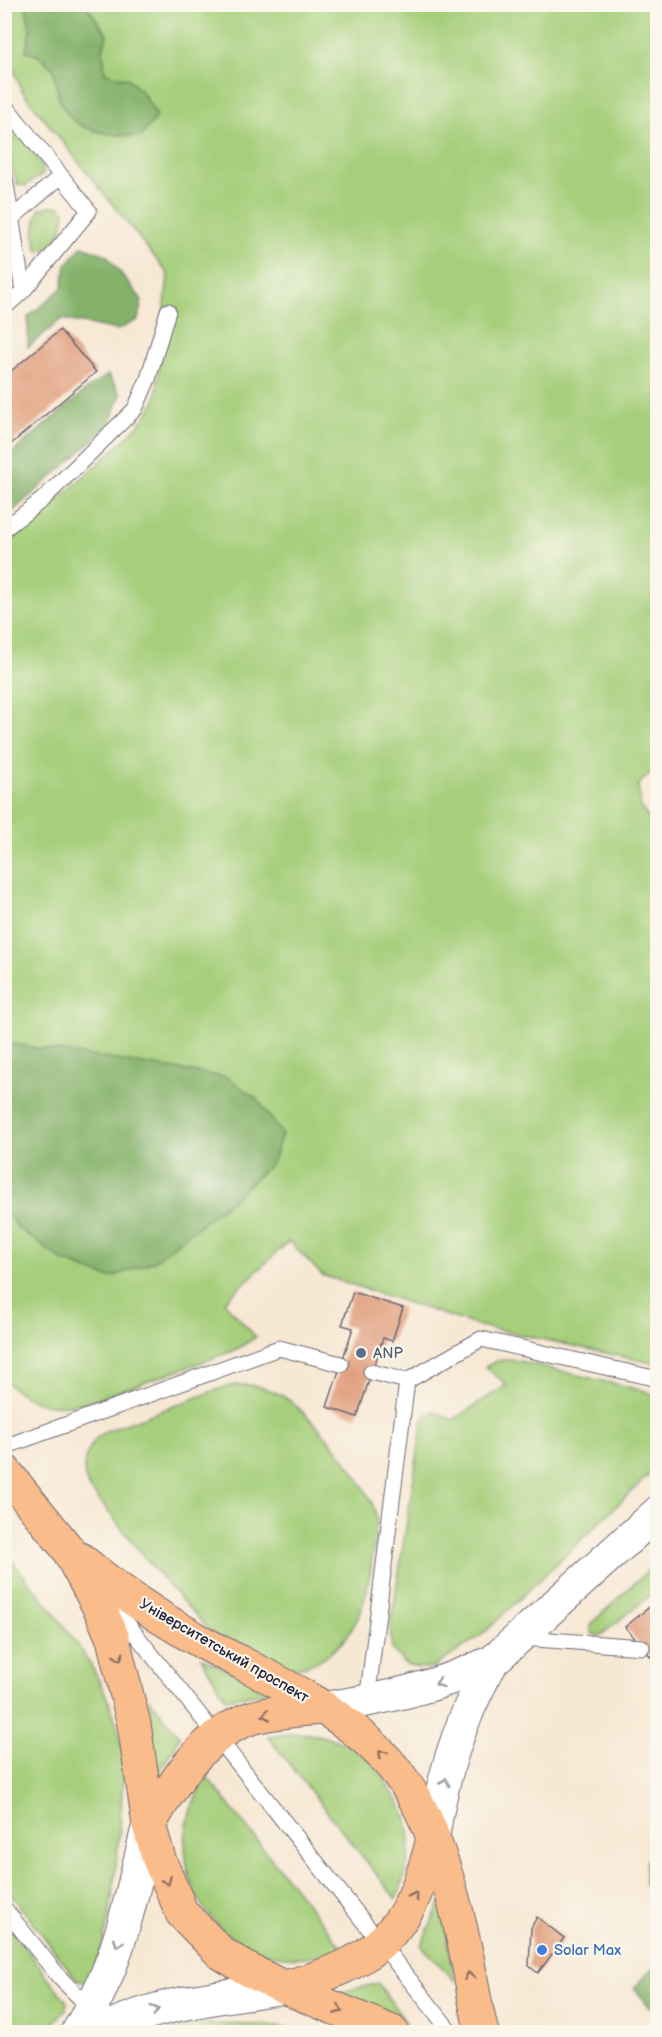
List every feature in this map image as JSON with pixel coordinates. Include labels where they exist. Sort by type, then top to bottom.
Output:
[{"type":"main road","name":"Університетський проспект","points":[[4,1470],[67,1548],[101,1611],[113,1639],[134,1724],[149,1826],[159,1859],[182,1913],[221,1953],[247,1969],[392,2032]]},
{"type":"main road","name":"Університетський проспект","points":[[67,1548],[111,1584],[166,1620],[324,1708],[358,1731],[402,1776],[415,1798],[433,1839],[455,1909],[482,2032]]},
{"type":"main road","points":[[149,1826],[166,1795],[184,1770],[216,1737],[251,1718],[324,1708]]},
{"type":"main road","points":[[285,1987],[325,1977],[362,1958],[381,1944],[409,1906],[419,1885],[433,1839]]},
{"type":"street","points":[[324,1708],[367,1701],[440,1684],[493,1661],[657,1512]]},
{"type":"street","points":[[433,1839],[455,1744],[477,1688],[493,1661]]},
{"type":"street","points":[[149,1826],[122,1932],[90,2025],[137,2016],[167,2007],[285,1987]]},
{"type":"lane","points":[[4,104],[89,211],[23,291],[4,308]]},
{"type":"lane","points":[[4,172],[23,291]]},
{"type":"lane","points":[[12,218],[61,176]]},
{"type":"lane","points":[[4,530],[42,500],[135,409],[148,379],[168,311]]},
{"type":"lane","points":[[371,1372],[407,1381],[481,1339],[657,1379]]},
{"type":"lane","points":[[4,1447],[279,1348],[341,1364]]},
{"type":"lane","points":[[367,1701],[407,1381]]},
{"type":"lane","points":[[67,1548],[451,2032]]},
{"type":"lane","points":[[520,1638],[642,1647]]},
{"type":"lane","points":[[4,1908],[60,1978],[90,2025]]},
{"type":"green space","points":[[5,5],[657,5],[658,766],[638,785],[641,807],[658,833],[657,1364],[476,1325],[322,1275],[289,1241],[224,1302],[256,1337],[233,1351],[78,1404],[55,1405],[35,1401],[15,1390],[5,1381],[4,548],[121,443],[144,419],[155,401],[168,274],[22,91],[5,47]]},
{"type":"green space","points":[[26,5],[86,5],[107,34],[103,51],[105,73],[129,79],[144,95],[157,116],[141,137],[92,130],[80,125],[70,117],[62,106],[54,70],[41,57],[26,51],[30,30]]},
{"type":"green space","points":[[4,113],[42,163],[43,174],[25,186],[17,184],[12,167]]},
{"type":"green space","points":[[59,206],[65,212],[63,225],[54,243],[38,251],[34,235],[36,220],[40,209]]},
{"type":"green space","points":[[82,246],[106,255],[142,300],[138,320],[117,330],[62,319],[28,347],[28,317],[62,288],[66,265]]},
{"type":"green space","points":[[108,375],[121,394],[109,426],[5,518],[5,459],[87,389]]},
{"type":"green space","points":[[5,1043],[227,1077],[258,1100],[282,1134],[272,1163],[232,1200],[154,1261],[110,1278],[63,1261],[18,1228],[5,1210]]},
{"type":"green space","points":[[510,1359],[645,1391],[657,1396],[657,1467],[483,1634],[437,1665],[431,1668],[417,1668],[404,1663],[392,1649],[390,1629],[423,1419],[434,1411],[453,1420],[507,1385],[485,1367],[497,1361]]},
{"type":"green space","points":[[235,1385],[257,1386],[279,1394],[306,1415],[351,1467],[372,1502],[376,1516],[377,1525],[369,1580],[357,1620],[341,1643],[330,1653],[317,1662],[302,1667],[269,1661],[214,1634],[151,1565],[86,1482],[84,1466],[88,1450],[104,1432]]},
{"type":"green space","points":[[4,1551],[58,1618],[90,1665],[104,1690],[121,1744],[123,1770],[121,1813],[112,1899],[100,1952],[86,1981],[77,1980],[5,1887]]},
{"type":"green space","points":[[657,1562],[657,1590],[601,1635],[597,1636],[592,1633],[592,1623]]},
{"type":"green space","points":[[201,1658],[275,1691],[226,1699]]},
{"type":"green space","points":[[149,1698],[180,1737],[156,1778]]},
{"type":"green space","points":[[296,1733],[337,1740],[356,1749],[372,1762],[401,1806],[407,1820],[410,1843],[404,1878],[396,1899],[268,1737]]},
{"type":"green space","points":[[207,1777],[342,1948],[302,1957],[266,1953],[234,1939],[209,1915],[192,1885],[185,1851],[190,1814]]},
{"type":"green space","points":[[657,1847],[657,1907],[645,1883],[646,1861]]},
{"type":"green space","points":[[441,1901],[455,1981],[421,1945]]},
{"type":"green space","points":[[4,1920],[67,2002],[66,2009],[46,2032],[5,2032]]},
{"type":"green space","points":[[657,1964],[657,2016],[634,1988]]},
{"type":"green space","points":[[378,1983],[406,2023],[330,1995]]},
{"type":"green space","points":[[208,2024],[261,2025],[320,2032],[166,2032]]},
{"type":"building","points":[[60,330],[96,372],[4,450],[4,377]]},
{"type":"building","name":"ANP","points":[[353,1292],[403,1308],[392,1341],[383,1338],[357,1417],[327,1407],[353,1328],[342,1325]]},
{"type":"building","points":[[658,1600],[658,1665],[625,1627]]},
{"type":"building","points":[[537,1917],[564,1938],[538,1973],[529,1966],[531,1928]]},
{"type":"place","name":"ANP","points":[[361,1353]]},
{"type":"place","name":"Solar Max","points":[[542,1950]]}]
